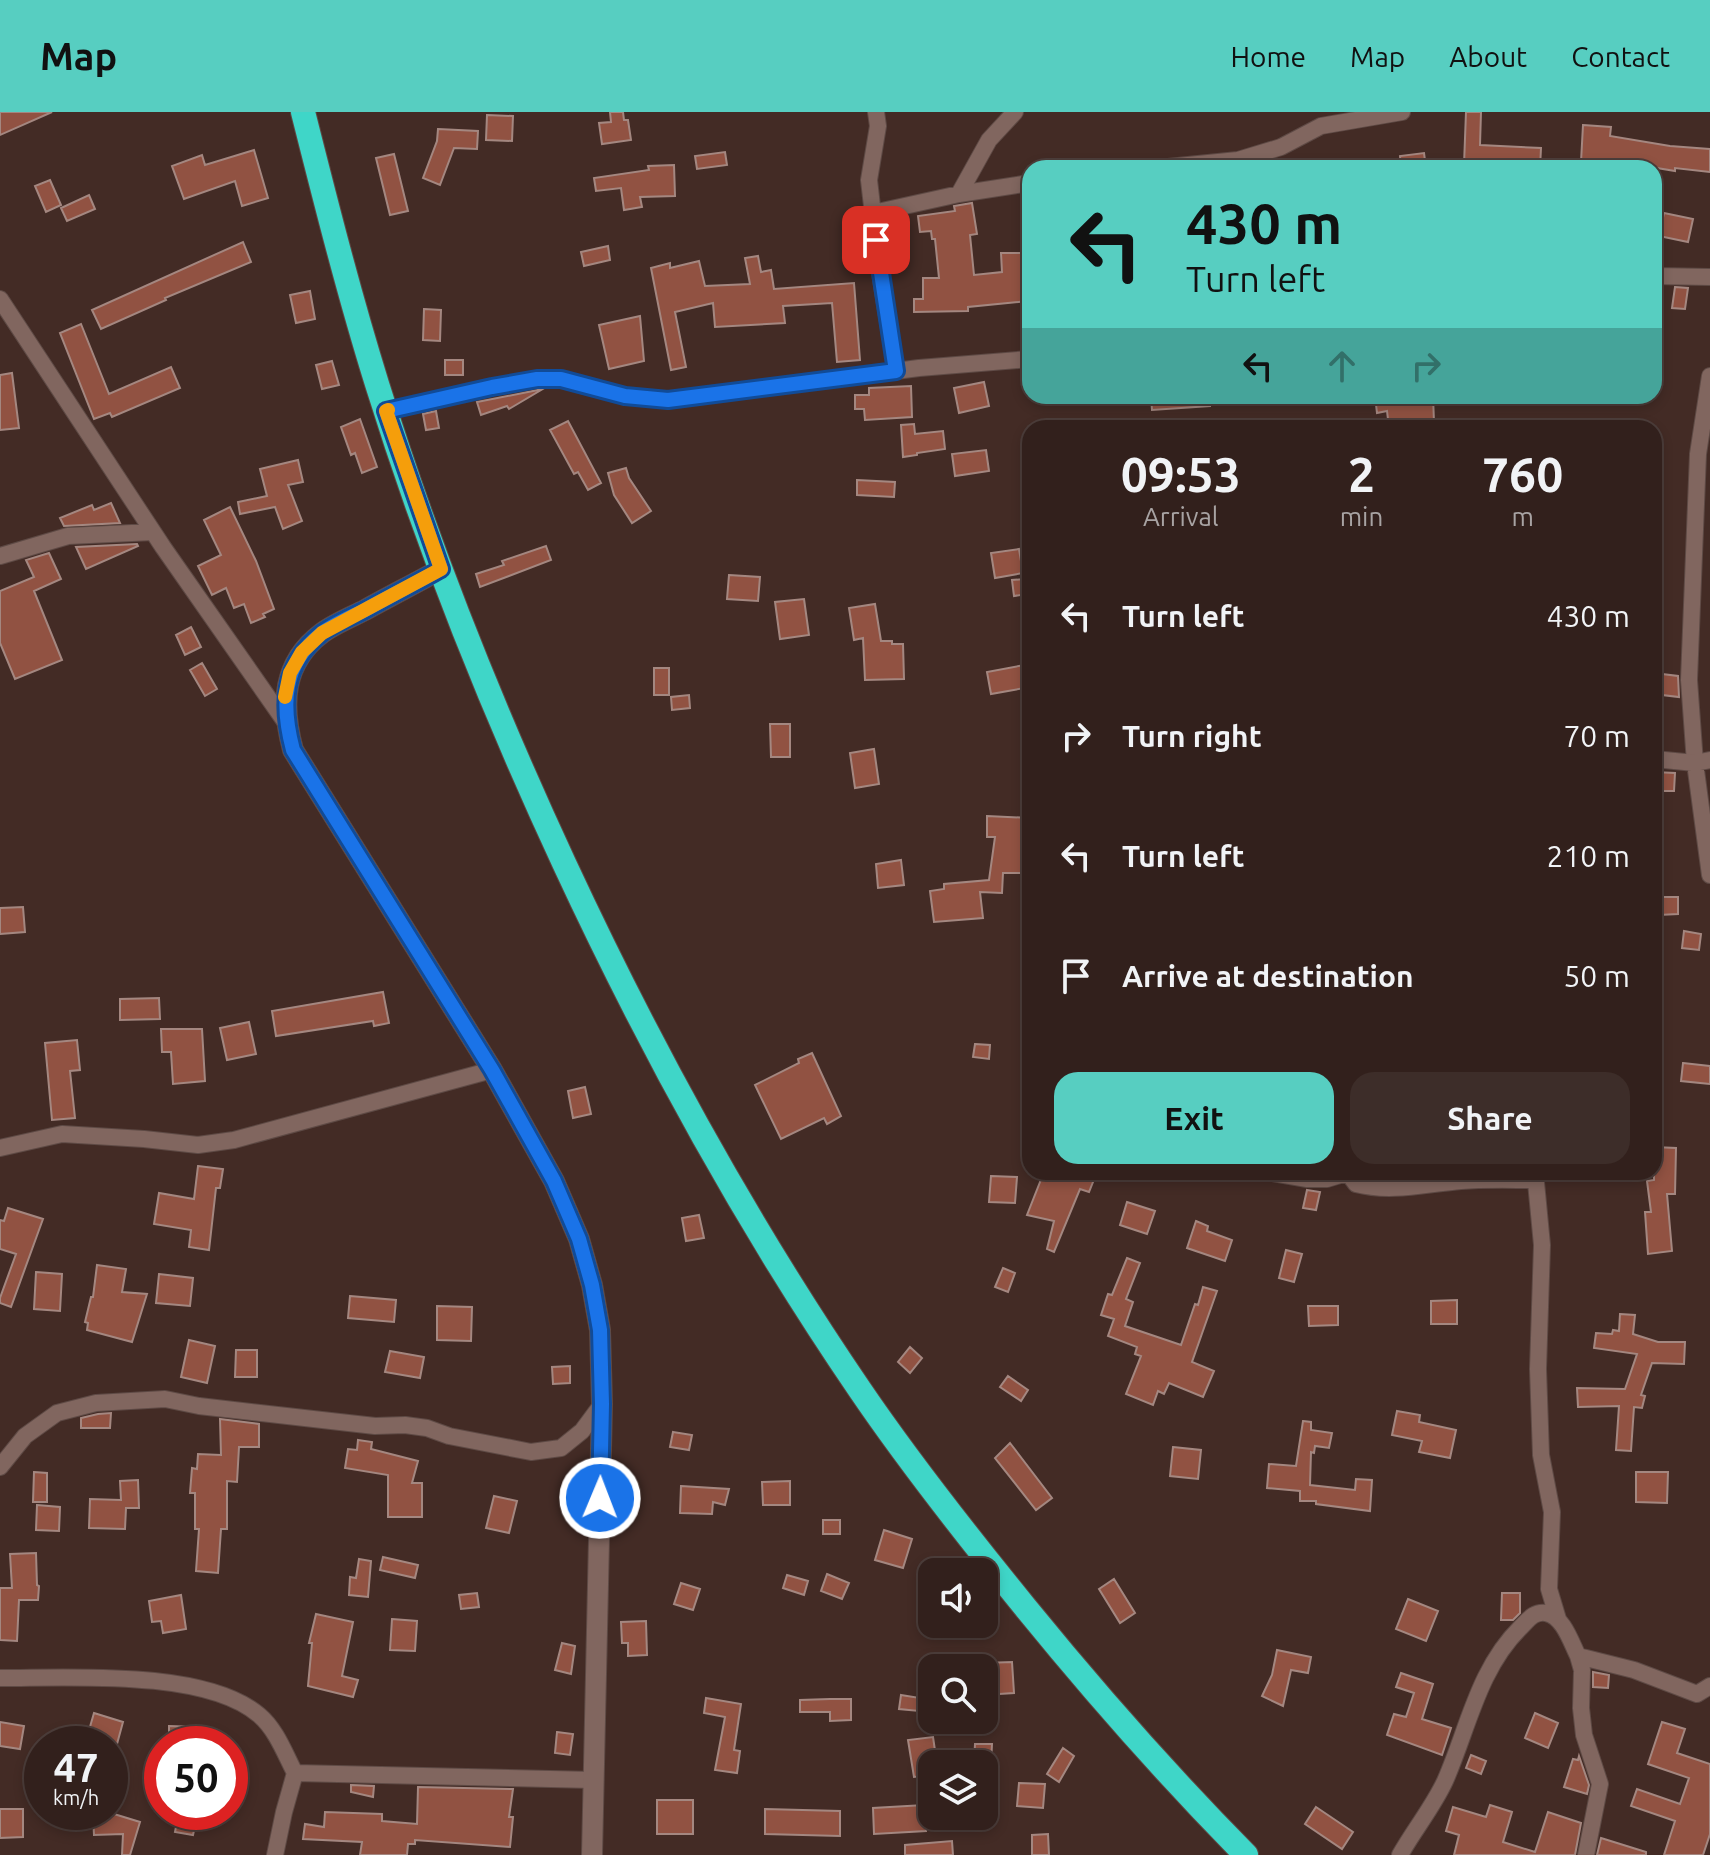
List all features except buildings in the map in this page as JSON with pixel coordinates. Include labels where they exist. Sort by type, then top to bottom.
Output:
[{"type":"highway","points":[[303,112],[342,266],[386,411],[441,569],[501,722],[649,1039],[702,1134],[860,1391],[985,1558],[1130,1731],[1246,1855]]},
{"type":"main road","points":[[441,569],[322,633],[302,652],[290,673],[285,697],[286,723],[293,750],[492,1070],[554,1181],[579,1239],[592,1285],[600,1330],[602,1404],[592,1855]]},
{"type":"street","points":[[876,112],[878,126],[869,180],[896,371]]},
{"type":"street","points":[[959,194],[989,140],[1015,112]]},
{"type":"street","points":[[1238,160],[1281,147],[1321,126],[1402,112]]},
{"type":"street","points":[[873,213],[1022,184]]},
{"type":"street","points":[[1662,276],[1710,277]]},
{"type":"street","points":[[0,299],[153,532],[286,723]]},
{"type":"street","points":[[386,411],[537,379],[561,379],[625,396],[668,400],[896,371],[1022,360]]},
{"type":"street","points":[[1710,376],[1698,454],[1689,680],[1703,761],[1710,875]]},
{"type":"street","points":[[0,556],[68,536],[153,532]]},
{"type":"street","points":[[1662,759],[1703,761]]},
{"type":"street","points":[[0,1148],[62,1134],[198,1145],[234,1140],[492,1070]]},
{"type":"street","points":[[1353,1180],[1356,1184],[1371,1188],[1413,1187],[1463,1180]]},
{"type":"street","points":[[1536,1180],[1542,1245],[1538,1369],[1541,1455],[1552,1512],[1549,1589],[1558,1619],[1582,1670],[1584,1735],[1600,1784],[1586,1855]]},
{"type":"street","points":[[0,1467],[25,1436],[57,1413],[96,1403],[165,1399],[199,1406],[375,1426],[405,1425],[531,1452],[561,1448],[582,1431],[602,1404]]},
{"type":"street","points":[[1400,1855],[1444,1783],[1482,1682],[1499,1653],[1535,1613],[1547,1613],[1558,1619]]},
{"type":"street","points":[[1578,1656],[1634,1670],[1697,1694],[1710,1686]]},
{"type":"street","points":[[0,1678],[135,1678],[192,1687],[235,1699],[261,1717],[280,1743],[295,1773],[275,1855]]},
{"type":"street","points":[[295,1773],[593,1780]]},
{"type":"slow traffic","points":[[285,697],[290,673],[302,652],[322,633],[441,569],[388,410]]},
{"type":"route","points":[[600,1498],[600,1330],[579,1239],[554,1181],[492,1070],[293,750],[286,723],[285,697],[290,673],[302,652],[322,633],[441,569],[386,411],[537,379],[561,379],[625,396],[668,400],[896,371],[876,240]]}]
